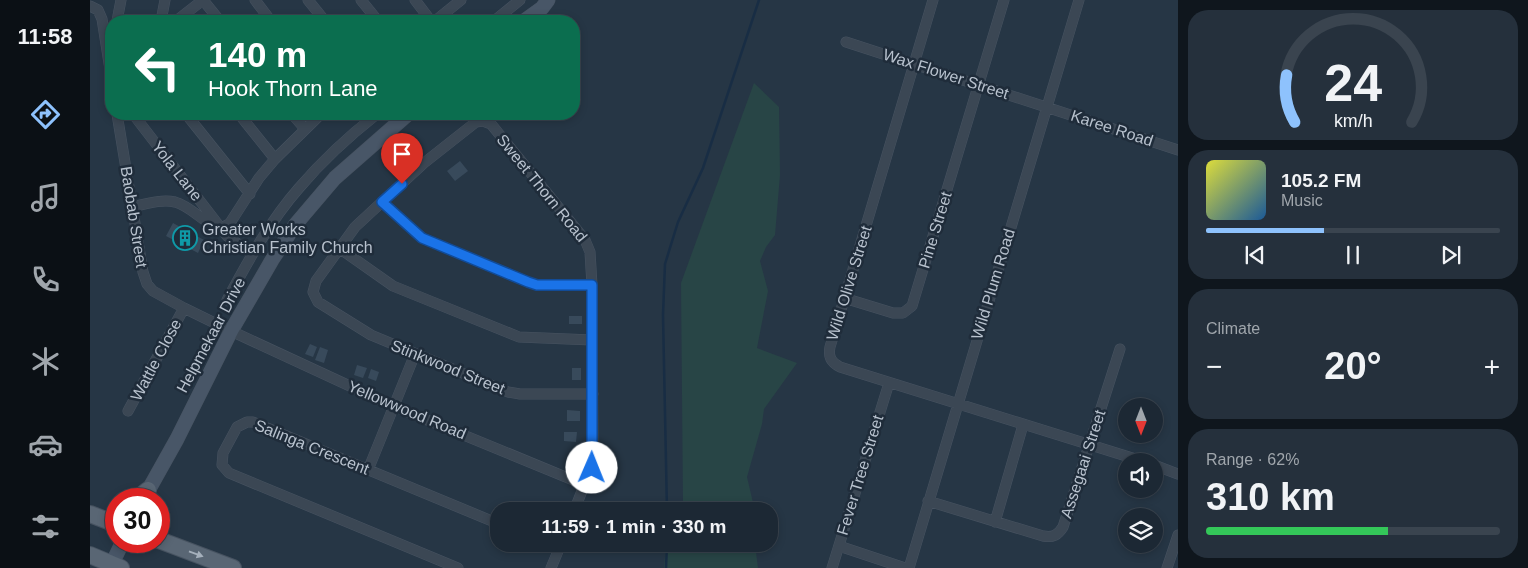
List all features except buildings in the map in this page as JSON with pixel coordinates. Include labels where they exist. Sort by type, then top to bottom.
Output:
[{"type":"main road","points":[[91,514],[105,511]]},
{"type":"main road","points":[[91,514],[105,520]]},
{"type":"main road","points":[[170,544],[233,568]]},
{"type":"main road","points":[[90,555],[115,567]]},
{"type":"street","points":[[118,15],[121,0]]},
{"type":"street","points":[[162,15],[165,0]]},
{"type":"street","points":[[184,15],[203,0],[215,15]]},
{"type":"street","points":[[255,0],[267,15]]},
{"type":"street","points":[[308,0],[320,15]]},
{"type":"street","points":[[361,0],[373,15]]},
{"type":"street","points":[[414,0],[428,15]]},
{"type":"street","points":[[441,15],[462,0]]},
{"type":"street","points":[[501,15],[520,0]]},
{"type":"street","name":"Wild Olive Street","points":[[933,0],[844,298],[830,347],[830,358],[840,367],[888,383],[1118,454]]},
{"type":"street","points":[[979,85],[1004,0]]},
{"type":"street","name":"Wild Plum Road","points":[[909,568],[1079,0]]},
{"type":"street","points":[[532,15],[550,2]]},
{"type":"street","points":[[90,6],[98,10],[102,19],[105,38]]},
{"type":"street","name":"Wax Flower Street","points":[[846,42],[1046,106]]},
{"type":"street","name":"Pine Street","points":[[844,298],[898,314],[906,312],[912,306],[979,85]]},
{"type":"street","name":"Karee Road","points":[[1046,106],[1178,150]]},
{"type":"street","name":"Baobab Street","points":[[118,120],[143,272],[147,284],[153,290],[184,308],[231,331]]},
{"type":"street","name":"Yola Lane","points":[[138,120],[222,227]]},
{"type":"street","points":[[191,120],[250,194]]},
{"type":"street","points":[[244,120],[275,159]]},
{"type":"street","points":[[297,120],[305,130]]},
{"type":"street","points":[[132,207],[159,202],[176,202],[193,210],[212,224],[222,227],[230,223],[259,178],[275,159],[315,120]]},
{"type":"street","points":[[227,300],[252,254],[299,187],[370,120]]},
{"type":"street","name":"Helpmekaar Drive","points":[[149,488],[177,439],[231,331],[272,260],[295,225],[309,206],[335,178],[401,120]]},
{"type":"street","name":"Sweet Thorn Road","points":[[316,299],[313,292],[316,281],[355,227],[424,163],[476,122],[491,124],[585,240],[590,252],[592,285],[593,464],[578,502]]},
{"type":"street","points":[[382,202],[422,238],[528,282],[537,285],[592,285]]},
{"type":"street","points":[[222,227],[227,236],[252,254]]},
{"type":"street","points":[[339,248],[393,286],[518,337],[592,340]]},
{"type":"street","name":"Stinkwood Street","points":[[316,299],[368,334],[512,393],[593,394]]},
{"type":"street","name":"Wattle Close","points":[[128,411],[184,308]]},
{"type":"street","name":"Yellowwood Road","points":[[231,331],[394,406],[585,486]]},
{"type":"street","name":"Assegaai Street","points":[[928,501],[1043,536],[1049,537],[1058,534],[1063,527],[1120,349]]},
{"type":"street","points":[[368,470],[415,354]]},
{"type":"street","name":"Fever Tree Street","points":[[832,568],[888,383]]},
{"type":"street","name":"Salinga Crescent","points":[[458,568],[232,474],[223,468],[221,458],[235,429],[240,424],[250,421],[490,520]]},
{"type":"street","points":[[995,522],[1023,425]]},
{"type":"street","points":[[1163,468],[1178,474]]},
{"type":"street","points":[[1167,568],[1178,535]]},
{"type":"street","points":[[838,546],[905,568]]},
{"type":"street","points":[[551,568],[558,552]]},
{"type":"street","points":[[115,567],[119,553]]},
{"type":"green space","points":[[754,83],[779,107],[780,175],[775,235],[766,247],[760,261],[768,291],[757,348],[797,363],[764,409],[762,424],[747,477],[753,502],[683,502],[681,283]]},
{"type":"green space","points":[[665,552],[756,552],[758,568],[664,568]]},
{"type":"waterway","points":[[667,502],[663,315],[665,264],[678,222],[703,168],[759,0]]},
{"type":"waterway","points":[[666,568],[667,552]]},
{"type":"place","name":"Greater Works Christian Family Church","points":[[185,238]]},
{"type":"route","points":[[402,184],[382,202],[422,238],[532,284],[592,285],[592,468]]}]
